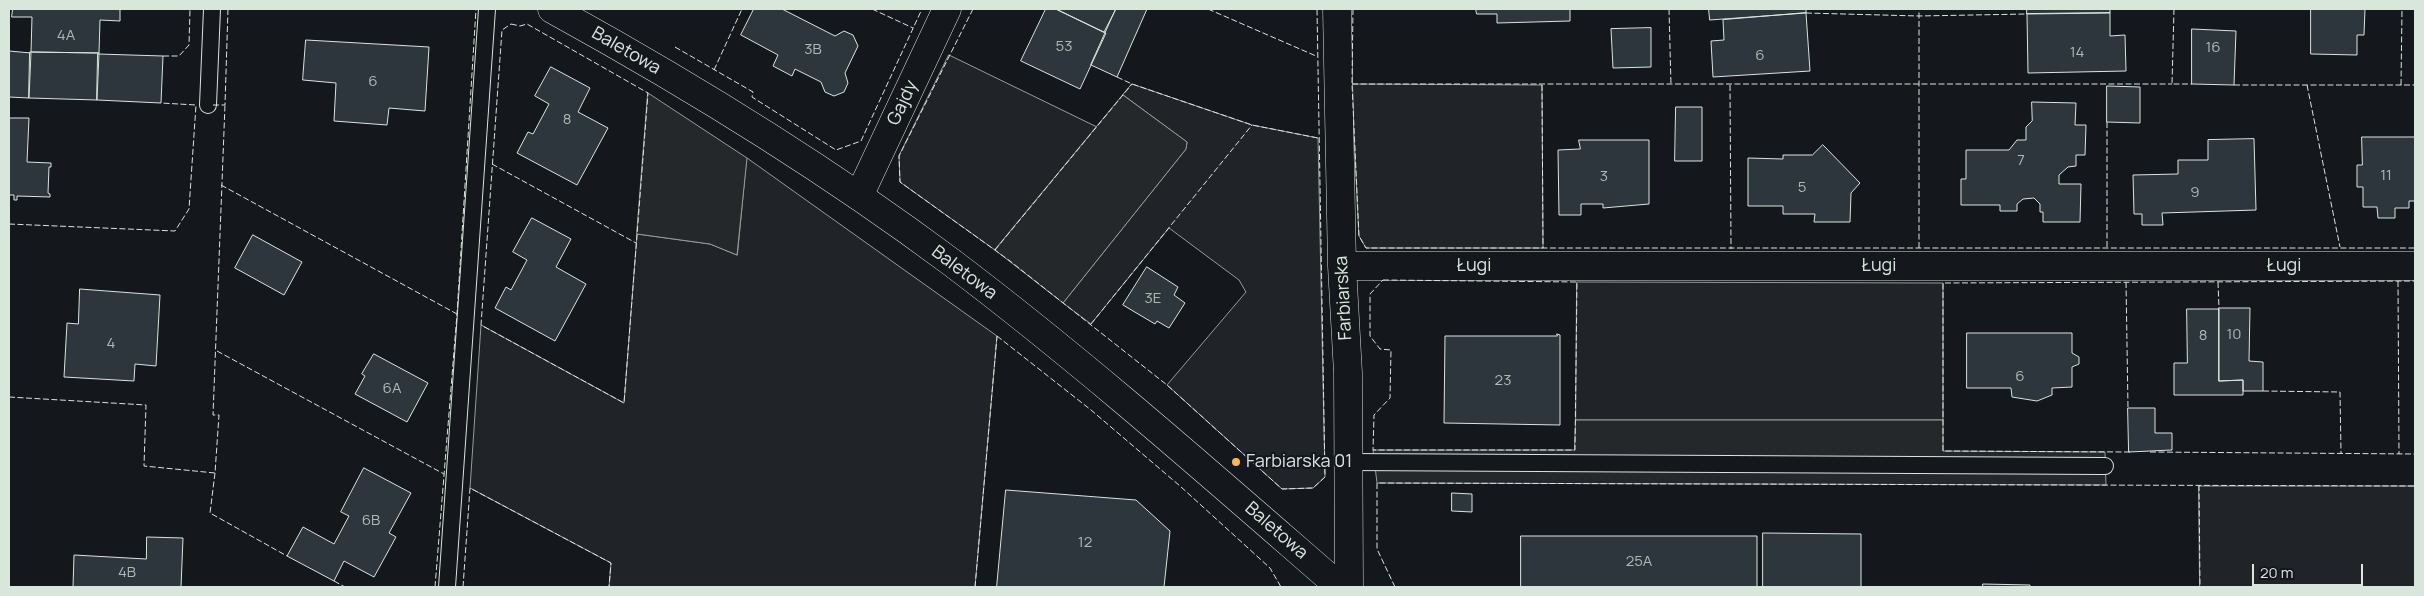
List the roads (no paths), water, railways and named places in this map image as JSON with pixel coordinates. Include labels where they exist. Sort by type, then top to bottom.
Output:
[{"type":"street","name":"Baletowa","points":[[552,9],[620,46],[728,111],[859,196],[950,262],[1110,387],[1340,587]]},
{"type":"street","name":"Gajdy","points":[[859,196],[947,9]]},
{"type":"street","name":"Farbiarska","points":[[1337,9],[1342,266],[1348,373],[1349,587]]},
{"type":"street","name":"Ługi","points":[[1342,266],[2415,266]]},
{"type":"lane","points":[[208,106],[212,9]]},
{"type":"lane","points":[[447,587],[487,9]]},
{"type":"lane","points":[[1348,462],[2105,466]]},
{"type":"place","name":"Farbiarska 01","points":[[1236,462]]}]
